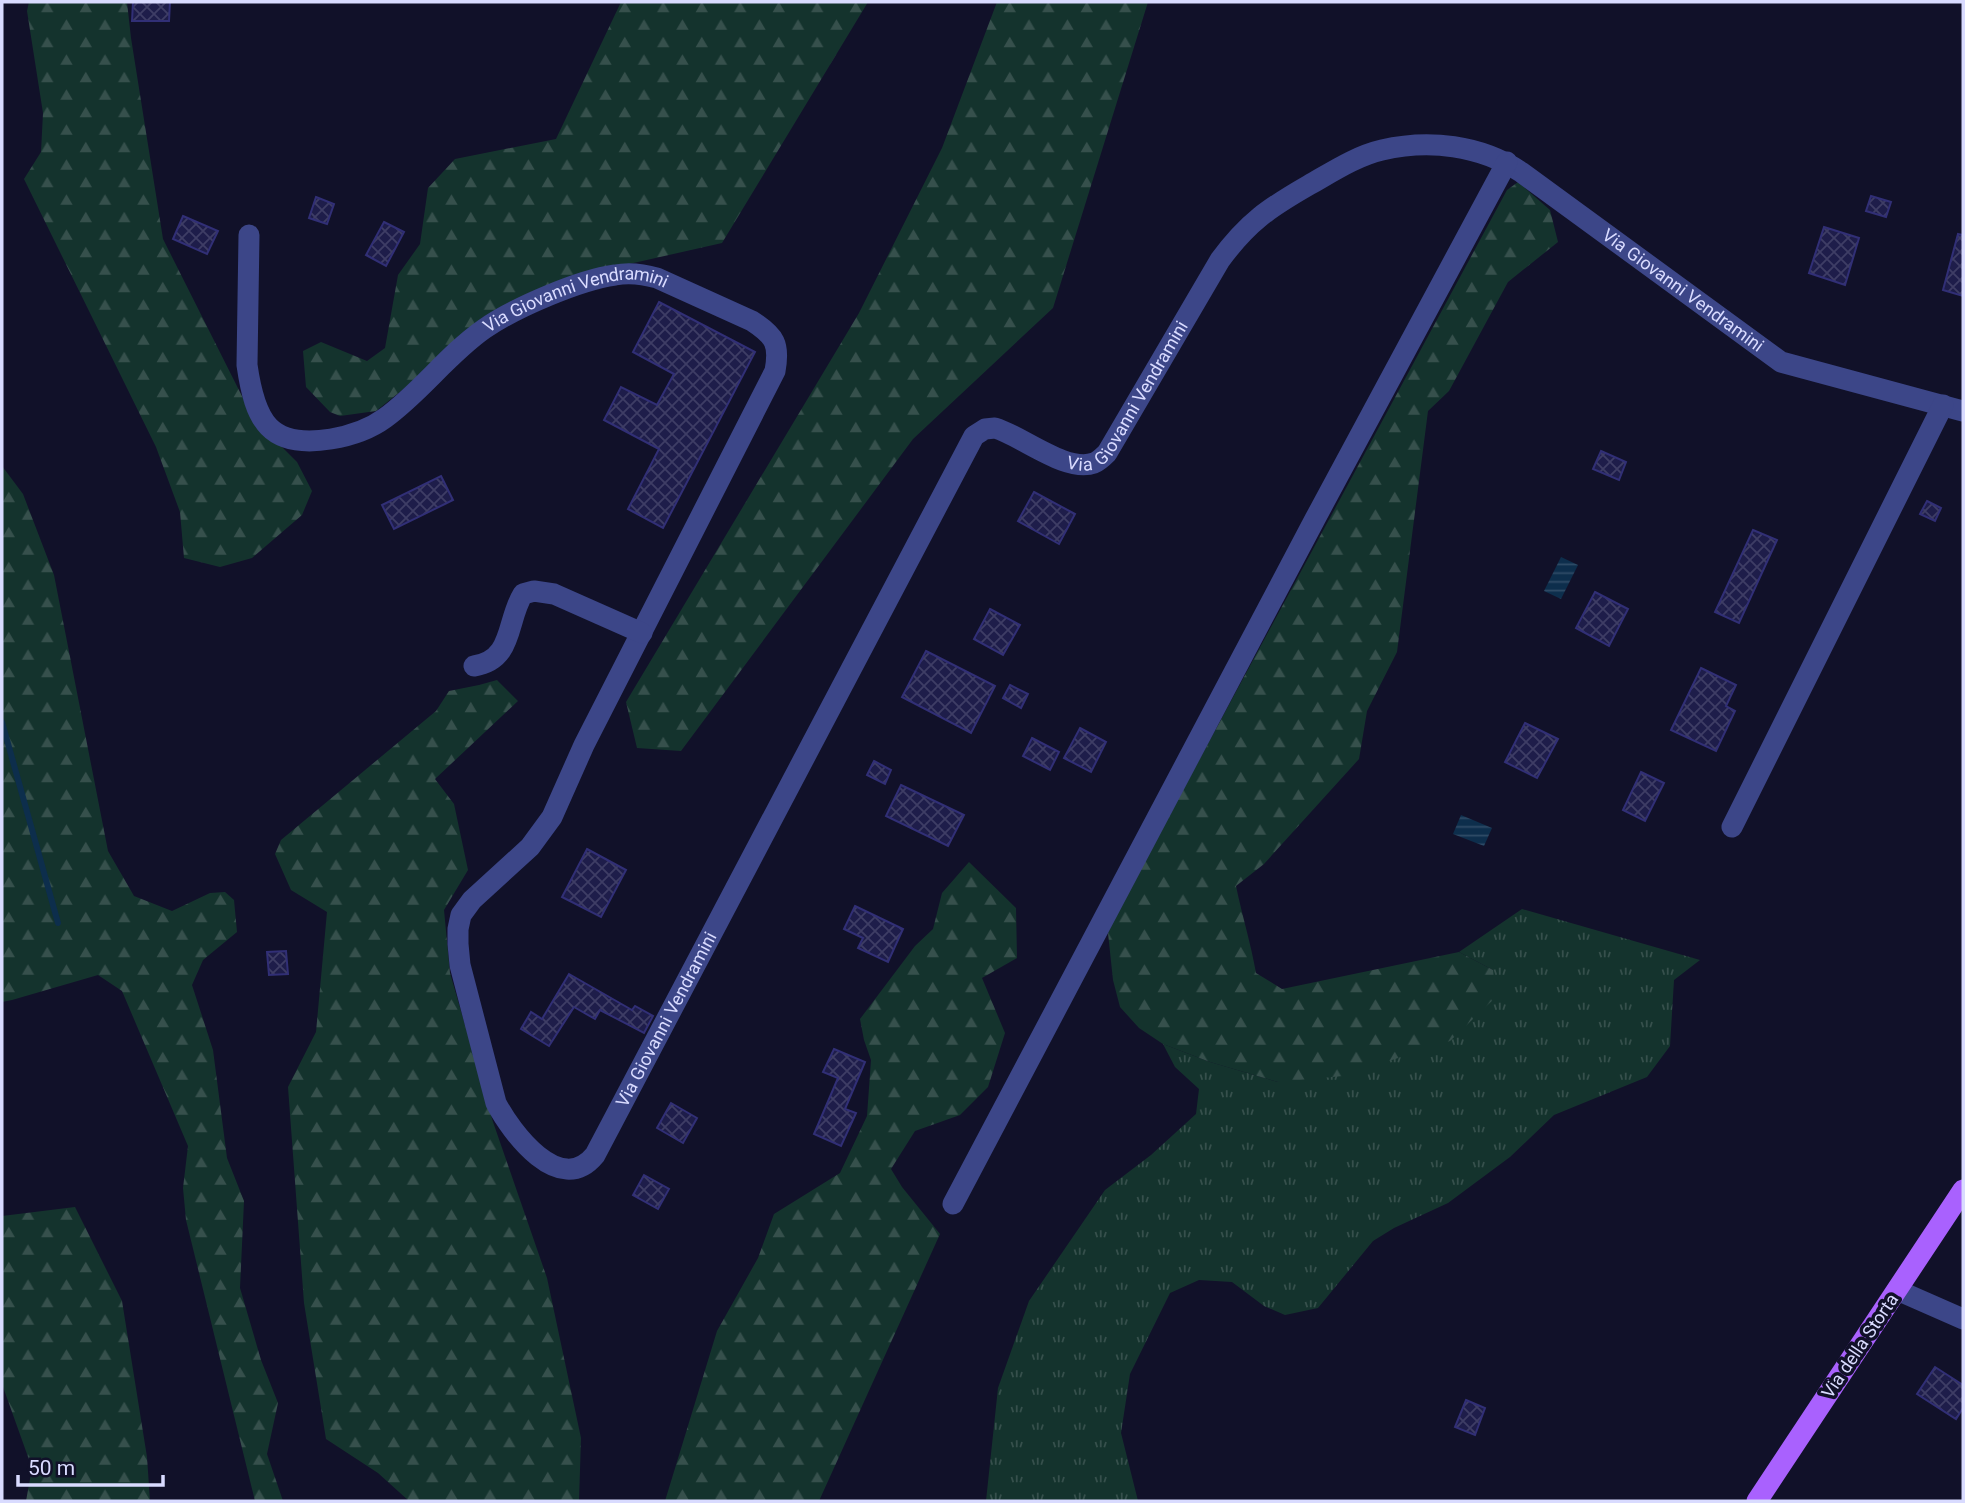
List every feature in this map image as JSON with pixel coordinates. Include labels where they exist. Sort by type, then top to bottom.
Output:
[{"type":"main road","name":"Via della Storta","points":[[1757,1501],[1963,1190]]},
{"type":"street","name":"Via Giovanni Vendramini","points":[[249,235],[247,365],[253,397],[268,426],[276,433],[296,441],[340,437],[382,420],[405,402],[461,348],[492,324],[570,288],[602,277],[643,274],[657,278],[752,321],[767,331],[775,342],[778,355],[775,371],[584,746],[552,817],[530,847],[468,904],[461,915],[458,944],[462,975],[496,1103],[504,1119],[527,1147],[554,1166],[564,1168],[579,1168],[589,1163],[595,1155],[974,436],[985,429],[995,428],[1065,462],[1093,464],[1107,453],[1220,260],[1234,242],[1262,215],[1323,177],[1380,150],[1420,145],[1472,149],[1491,155],[1507,162],[1781,362],[1953,408]]},
{"type":"street","points":[[953,1204],[1507,162]]},
{"type":"street","points":[[1732,827],[1953,408]]},
{"type":"street","points":[[474,666],[487,664],[495,657],[506,642],[517,603],[523,594],[534,591],[554,594],[642,633]]},
{"type":"street","points":[[1897,1290],[1963,1319]]},
{"type":"green space","points":[[29,2],[127,2],[163,239],[253,418],[297,462],[312,491],[302,515],[252,558],[220,567],[184,558],[180,512],[156,447],[24,179],[41,152],[43,113],[27,11]]},
{"type":"green space","points":[[621,2],[868,2],[722,243],[567,278],[483,317],[376,411],[340,416],[330,412],[306,387],[303,351],[321,342],[367,361],[385,348],[398,275],[420,244],[428,188],[455,159],[556,139]]},
{"type":"green space","points":[[997,2],[1148,2],[1053,308],[913,439],[681,751],[637,748],[626,702],[859,313],[942,148]]},
{"type":"green space","points":[[1518,182],[1550,210],[1558,242],[1508,282],[1449,391],[1428,411],[1397,652],[1367,711],[1359,759],[1264,864],[1236,886],[1256,973],[1282,989],[1459,952],[1493,970],[1496,997],[1450,1041],[1343,1076],[1278,1082],[1210,1062],[1163,1044],[1139,1028],[1120,1007],[1113,980],[1108,933],[1507,190]]},
{"type":"green space","points":[[2,466],[23,494],[54,575],[108,851],[134,896],[172,911],[210,893],[225,892],[234,900],[237,932],[203,960],[192,985],[213,1050],[227,1158],[244,1201],[240,1288],[261,1360],[278,1403],[267,1454],[283,1501],[255,1501],[186,1220],[183,1188],[188,1146],[122,991],[98,975],[2,1002]]},
{"type":"green space","points":[[497,680],[518,701],[435,779],[454,804],[468,870],[444,910],[450,973],[493,1122],[547,1278],[581,1438],[579,1501],[409,1501],[378,1473],[326,1439],[304,1303],[288,1087],[316,1032],[327,912],[291,890],[275,854],[281,840],[436,711],[449,691]]},
{"type":"green space","points":[[969,862],[1016,908],[1017,958],[982,978],[1005,1033],[988,1087],[960,1115],[915,1131],[891,1169],[940,1234],[819,1501],[665,1501],[717,1331],[758,1258],[774,1214],[840,1173],[867,1116],[871,1060],[860,1019],[915,946],[933,929],[942,893]]},
{"type":"green space","points":[[1522,909],[1700,960],[1674,980],[1670,1046],[1647,1077],[1554,1115],[1510,1157],[1448,1203],[1394,1228],[1373,1241],[1318,1308],[1285,1315],[1264,1306],[1232,1282],[1199,1280],[1170,1293],[1130,1374],[1121,1433],[1138,1501],[986,1501],[998,1388],[1029,1301],[1105,1190],[1151,1155],[1196,1114],[1199,1089],[1175,1067],[1163,1044],[1210,1062],[1278,1082],[1493,970],[1459,952]]},
{"type":"green space","points":[[75,1207],[122,1301],[147,1457],[150,1501],[26,1501],[32,1468],[2,1384],[2,1216]]},
{"type":"water","points":[[1561,557],[1578,565],[1561,599],[1544,591]]},
{"type":"water","points":[[1461,815],[1492,828],[1484,846],[1453,834]]},
{"type":"building","points":[[133,2],[170,2],[169,21],[132,21]]},
{"type":"building","points":[[1871,196],[1891,202],[1886,217],[1866,211]]},
{"type":"building","points":[[316,197],[334,204],[327,224],[309,218]]},
{"type":"building","points":[[183,216],[218,231],[207,254],[173,239]]},
{"type":"building","points":[[384,222],[404,232],[386,266],[366,255]]},
{"type":"building","points":[[1824,227],[1859,238],[1845,285],[1809,273]]},
{"type":"building","points":[[1958,234],[1963,235],[1963,296],[1943,290]]},
{"type":"building","points":[[659,302],[755,352],[663,528],[628,509],[659,449],[604,420],[621,387],[657,405],[674,374],[633,352]]},
{"type":"building","points":[[1601,451],[1626,462],[1619,480],[1593,469]]},
{"type":"building","points":[[441,476],[453,500],[394,529],[382,505]]},
{"type":"building","points":[[1034,492],[1075,514],[1059,544],[1018,521]]},
{"type":"building","points":[[1927,501],[1941,508],[1935,521],[1920,514]]},
{"type":"building","points":[[1753,530],[1777,540],[1739,623],[1715,612]]},
{"type":"building","points":[[1595,592],[1628,609],[1609,646],[1576,628]]},
{"type":"building","points":[[990,609],[1020,625],[1003,655],[974,639]]},
{"type":"building","points":[[926,651],[995,686],[971,733],[902,697]]},
{"type":"building","points":[[1701,668],[1736,685],[1726,706],[1735,711],[1716,751],[1671,730]]},
{"type":"building","points":[[1010,685],[1028,694],[1021,708],[1003,698]]},
{"type":"building","points":[[1525,723],[1558,739],[1537,778],[1505,762]]},
{"type":"building","points":[[1080,728],[1106,742],[1091,772],[1064,758]]},
{"type":"building","points":[[1032,738],[1059,752],[1050,770],[1023,756]]},
{"type":"building","points":[[874,761],[891,770],[885,784],[867,775]]},
{"type":"building","points":[[1641,772],[1664,783],[1645,821],[1623,810]]},
{"type":"building","points":[[901,785],[964,815],[948,846],[886,816]]},
{"type":"building","points":[[587,849],[626,870],[601,917],[562,897]]},
{"type":"building","points":[[855,906],[903,929],[888,962],[858,948],[863,938],[844,929]]},
{"type":"building","points":[[286,951],[288,974],[269,975],[267,952]]},
{"type":"building","points":[[569,974],[632,1010],[635,1006],[653,1016],[644,1033],[600,1010],[595,1019],[574,1007],[549,1046],[521,1029],[531,1012],[542,1019]]},
{"type":"building","points":[[834,1049],[865,1062],[845,1109],[856,1113],[841,1146],[814,1134],[838,1078],[823,1072]]},
{"type":"building","points":[[671,1103],[697,1118],[683,1143],[657,1128]]},
{"type":"building","points":[[644,1175],[669,1189],[658,1209],[633,1195]]},
{"type":"building","points":[[1935,1367],[1963,1385],[1963,1408],[1956,1419],[1917,1394]]},
{"type":"building","points":[[1466,1400],[1485,1408],[1475,1435],[1455,1427]]},
{"type":"waterway","points":[[2,722],[58,923]]}]
